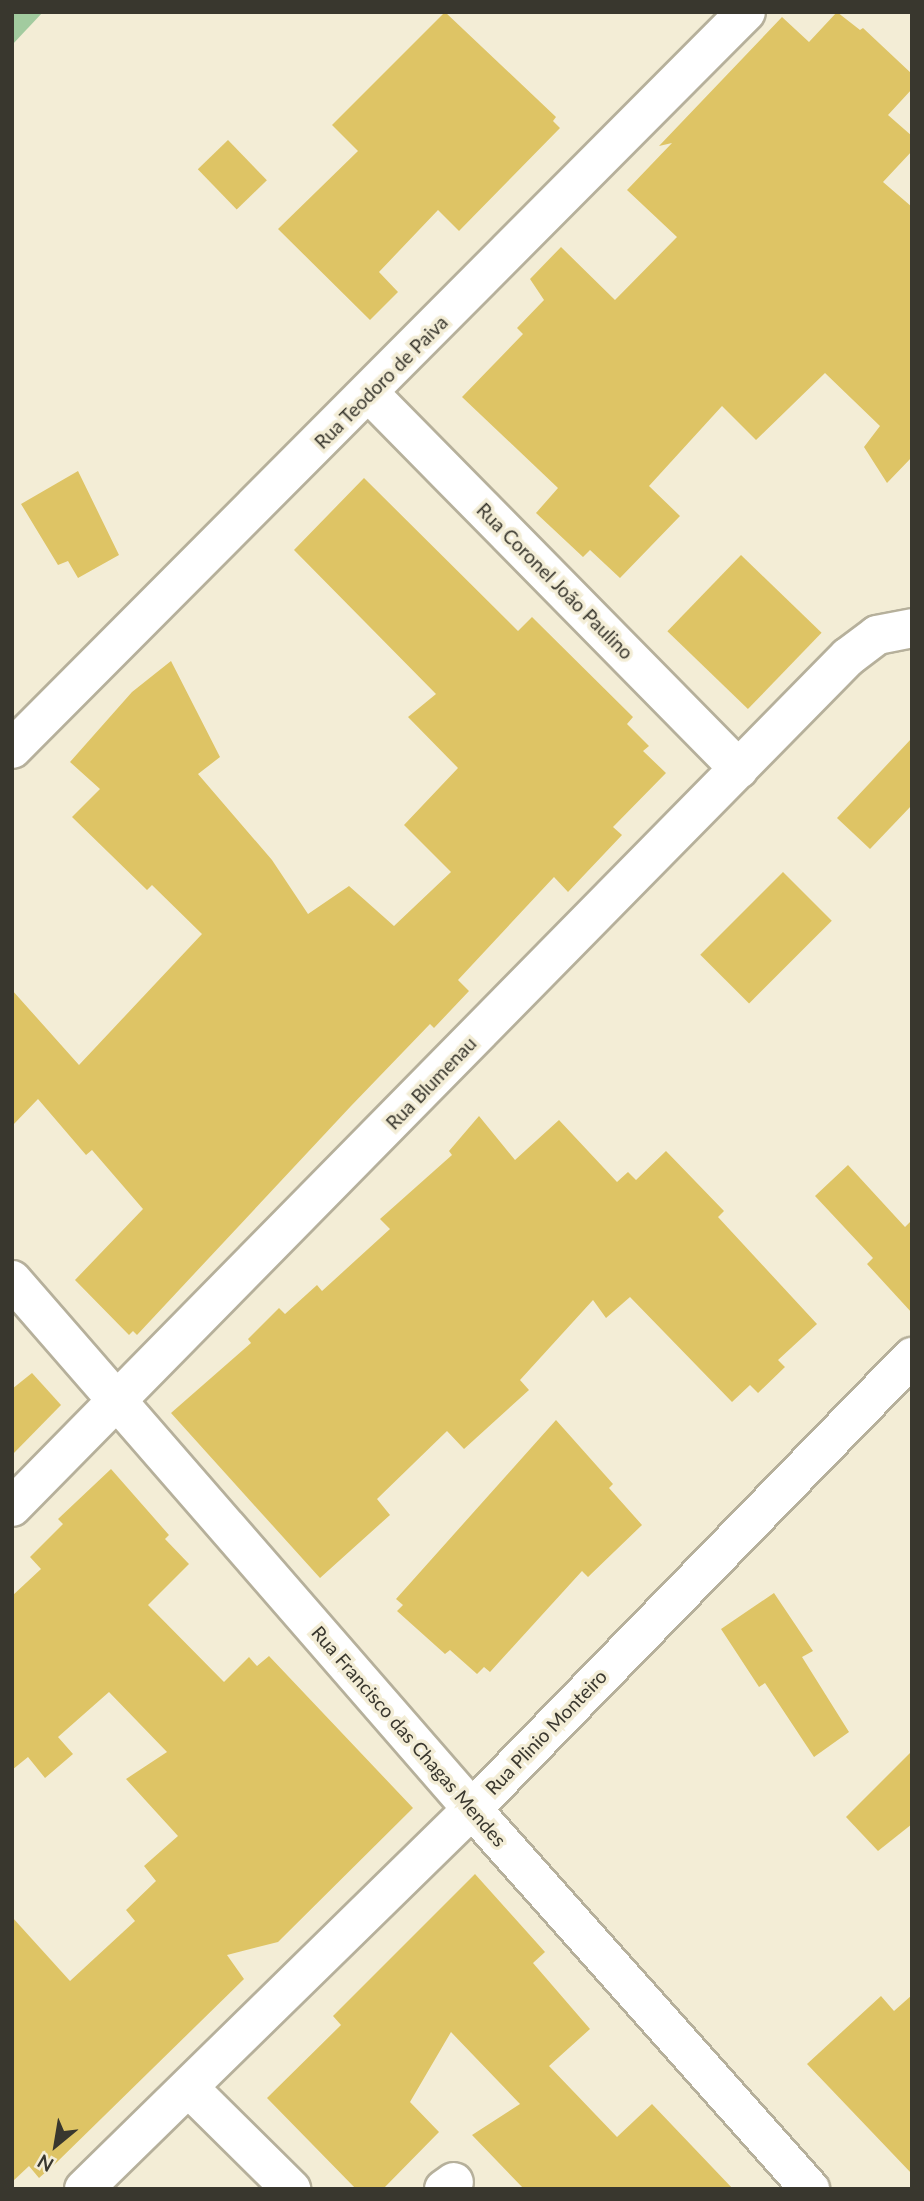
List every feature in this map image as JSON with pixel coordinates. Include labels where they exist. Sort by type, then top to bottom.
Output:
[{"type":"street","name":"Rua Teodoro de Paiva","points":[[12,749],[370,394],[746,12]]},
{"type":"street","name":"Rua Coronel João Paulino","points":[[370,394],[740,769]]},
{"type":"street","name":"Rua Blumenau","points":[[12,1507],[848,657],[877,635],[912,628]]},
{"type":"street","name":"Rua Francisco das Chagas Mendes","points":[[12,1280],[472,1809],[810,2189]]},
{"type":"street","name":"Rua Plinio Monteiro","points":[[84,2189],[472,1809],[912,1357]]},
{"type":"street","points":[[189,2088],[291,2189]]},
{"type":"green space","points":[[12,12],[43,12],[12,45]]},
{"type":"building","points":[[445,12],[556,117],[553,121],[560,128],[459,231],[438,210],[379,272],[398,292],[370,320],[278,229],[358,151],[332,125]]},
{"type":"building","points":[[837,12],[860,30],[863,28],[912,74],[912,89],[888,115],[912,136],[912,151],[883,182],[912,207],[912,457],[887,483],[864,447],[880,426],[825,373],[756,440],[722,406],[649,486],[680,516],[620,578],[590,550],[583,557],[536,513],[558,488],[462,397],[523,334],[517,328],[544,300],[530,279],[561,247],[615,300],[677,237],[627,190],[672,143],[659,146],[782,17],[809,42]]},
{"type":"building","points":[[228,140],[267,180],[237,209],[198,169]]},
{"type":"building","points":[[78,471],[119,555],[78,578],[68,561],[58,565],[21,504]]},
{"type":"building","points":[[364,478],[518,631],[532,617],[633,717],[627,724],[649,746],[643,751],[666,773],[613,827],[622,835],[568,892],[554,877],[458,980],[469,991],[434,1028],[430,1024],[137,1335],[133,1331],[129,1335],[75,1280],[143,1209],[92,1150],[86,1155],[38,1099],[12,1126],[12,990],[79,1065],[202,934],[152,885],[147,890],[72,817],[100,789],[70,762],[132,692],[171,661],[220,757],[198,774],[272,860],[308,914],[349,886],[394,926],[451,872],[404,825],[458,768],[408,717],[436,694],[294,550]]},
{"type":"building","points":[[741,555],[822,633],[748,709],[667,631]]},
{"type":"building","points":[[912,738],[912,805],[870,849],[837,818]]},
{"type":"building","points":[[783,872],[832,921],[749,1004],[700,955]]},
{"type":"building","points":[[479,1116],[515,1160],[559,1120],[617,1182],[628,1172],[636,1180],[666,1151],[724,1211],[718,1217],[817,1324],[778,1360],[785,1367],[758,1393],[750,1385],[732,1402],[630,1297],[606,1318],[593,1300],[520,1380],[529,1390],[464,1449],[447,1431],[377,1499],[390,1515],[320,1578],[171,1413],[251,1343],[248,1339],[279,1308],[285,1314],[317,1285],[322,1291],[390,1229],[380,1219],[452,1155],[449,1151]]},
{"type":"building","points":[[848,1165],[905,1227],[912,1220],[912,1313],[867,1264],[873,1258],[815,1196]]},
{"type":"building","points":[[32,1373],[61,1405],[12,1455],[12,1389]]},
{"type":"building","points":[[556,1420],[613,1484],[609,1488],[642,1525],[588,1577],[582,1571],[490,1672],[484,1667],[477,1674],[450,1650],[445,1654],[397,1611],[403,1605],[396,1599]]},
{"type":"building","points":[[111,1469],[169,1535],[165,1539],[189,1564],[148,1605],[224,1682],[249,1657],[257,1666],[269,1656],[413,1808],[278,1942],[227,1955],[244,1979],[39,2178],[29,2166],[12,2182],[12,1917],[70,1981],[135,1921],[126,1910],[156,1881],[144,1866],[178,1836],[126,1779],[167,1752],[109,1692],[58,1737],[73,1754],[45,1778],[28,1757],[12,1770],[12,1596],[41,1569],[30,1557],[63,1524],[58,1519]]},
{"type":"building","points":[[774,1593],[813,1651],[802,1657],[849,1732],[814,1757],[765,1683],[759,1687],[721,1629]]},
{"type":"building","points":[[912,1751],[912,1824],[878,1851],[846,1817]]},
{"type":"building","points":[[475,1874],[545,1952],[533,1963],[590,2029],[549,2066],[617,2137],[652,2104],[733,2189],[524,2189],[472,2135],[520,2104],[451,2032],[410,2102],[439,2132],[383,2189],[356,2189],[267,2098],[341,2025],[333,2016]]},
{"type":"building","points":[[912,1995],[912,2174],[807,2064],[881,1996],[894,2011]]}]
